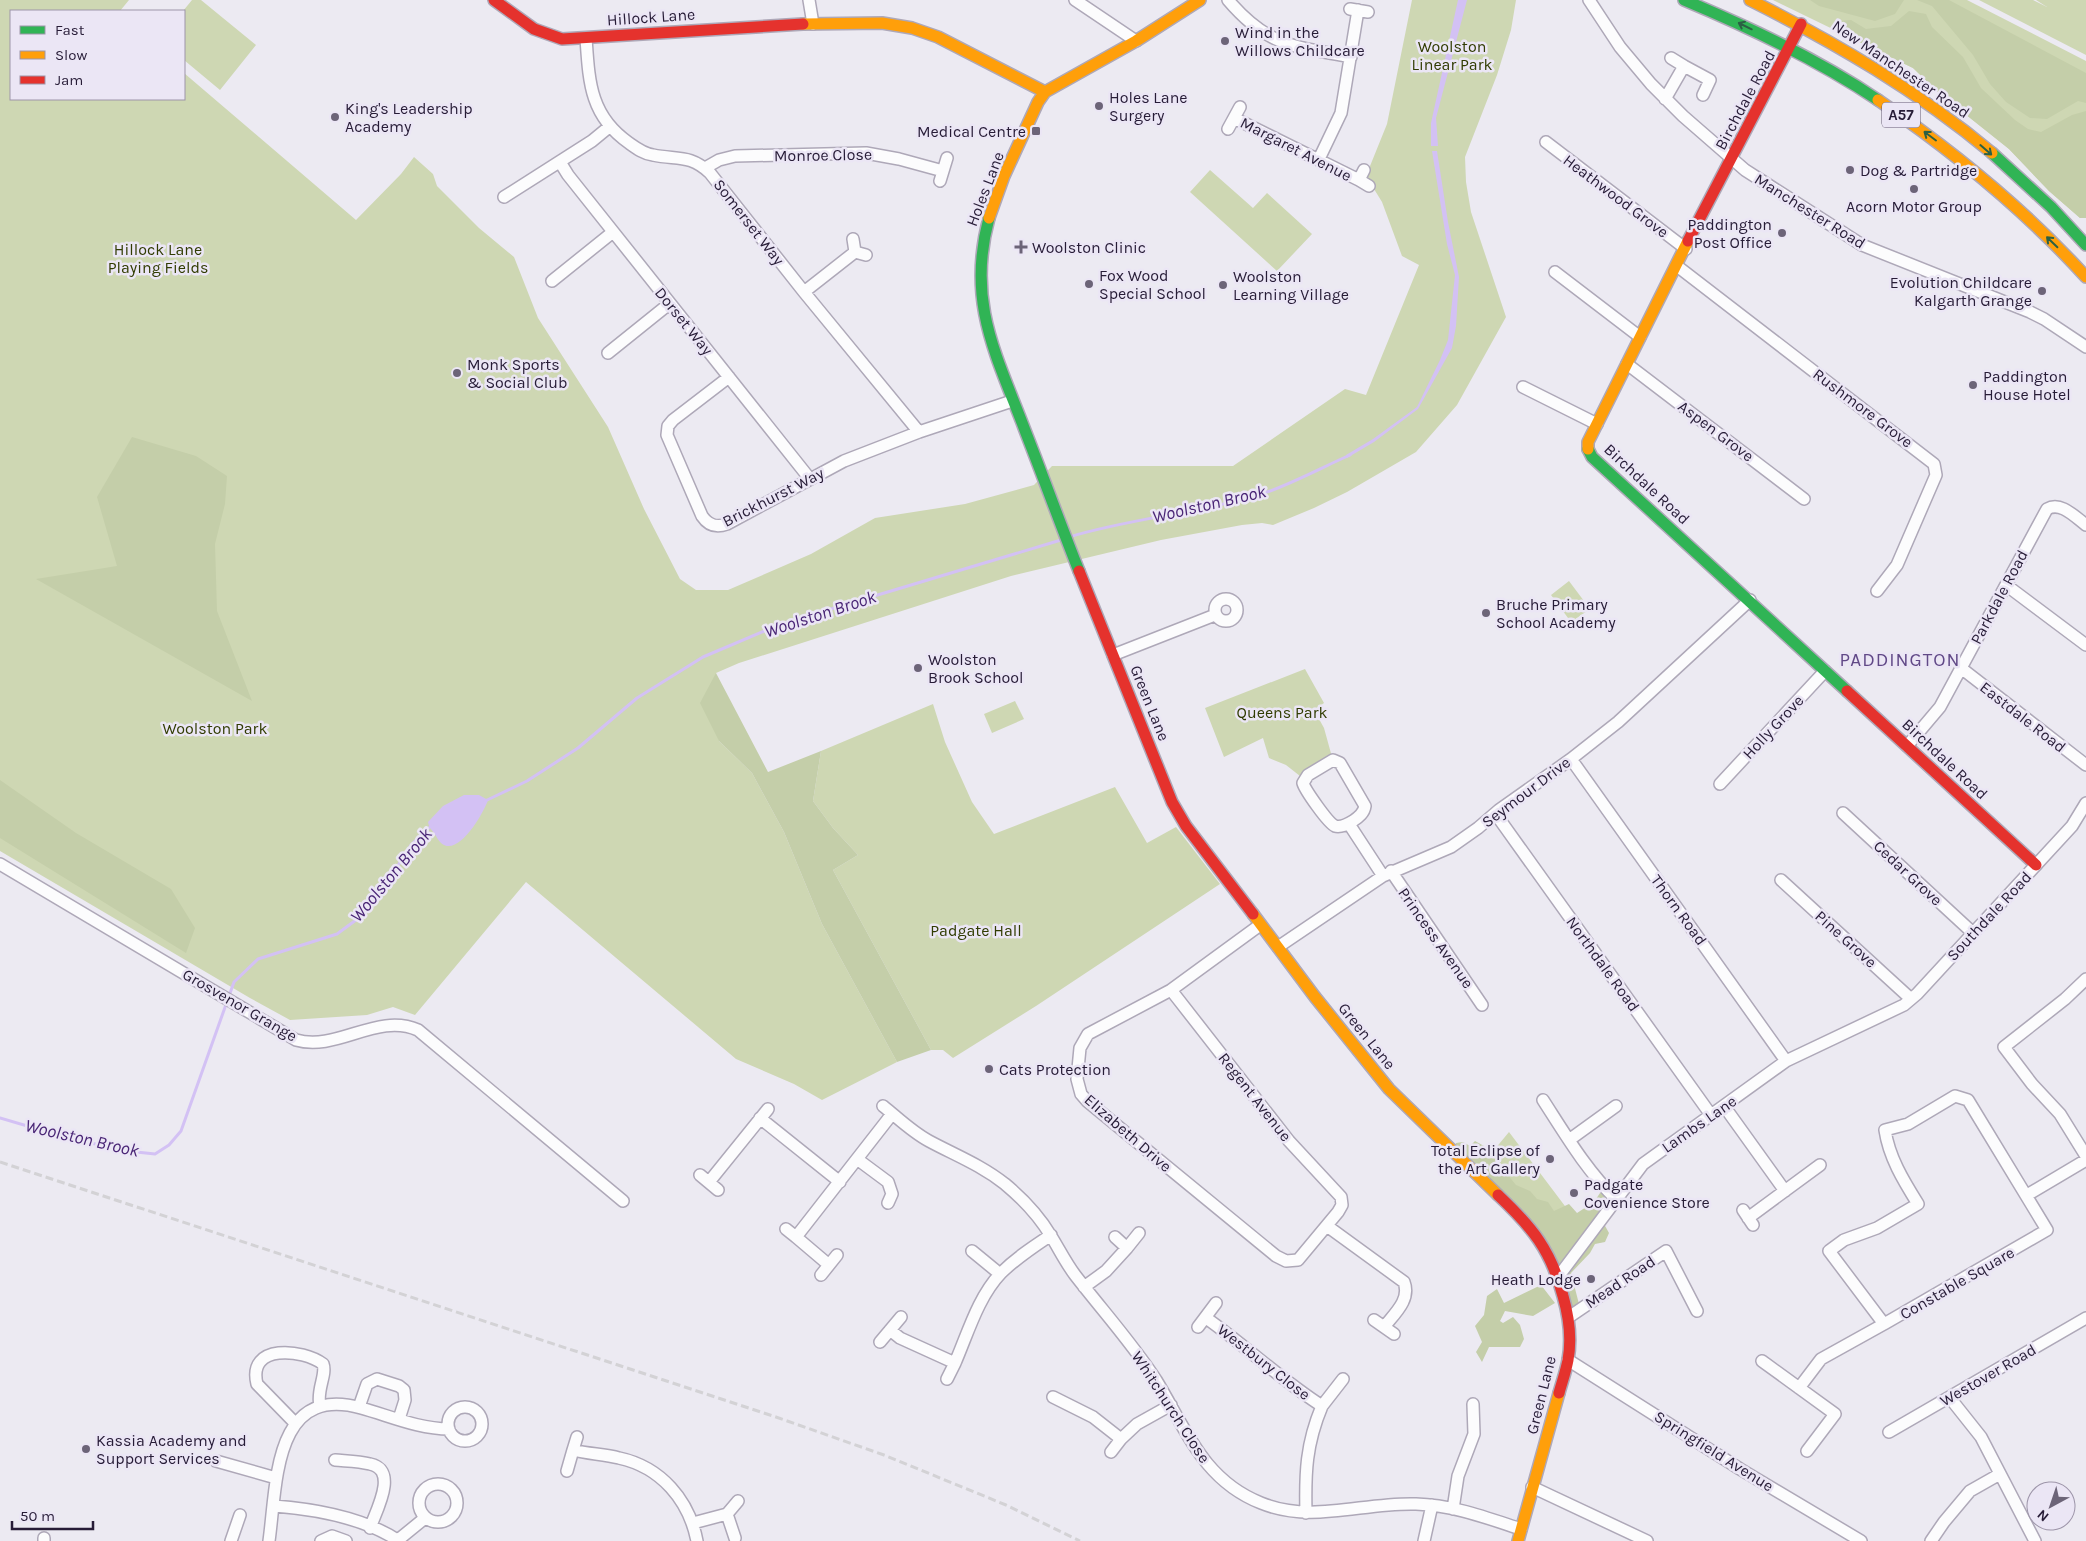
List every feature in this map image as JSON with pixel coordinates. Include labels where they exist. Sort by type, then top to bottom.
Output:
[{"type":"street","name":"Hillock Lane","points":[[494,0],[521,21],[542,34],[562,39],[813,24],[882,23],[912,28],[954,45],[1045,92]]},
{"type":"street","points":[[809,0],[813,24]]},
{"type":"street","points":[[1075,0],[1136,41]]},
{"type":"street","name":"Holes Lane","points":[[1062,529],[1012,401],[987,330],[981,295],[980,255],[986,224],[992,205],[1038,102],[1045,92],[1136,41],[1200,0]]},
{"type":"street","points":[[1228,0],[1250,25],[1266,35],[1288,44],[1351,57]]},
{"type":"street","name":"Manchester Road","points":[[1589,0],[1632,62],[1665,99],[1732,160],[1753,176],[1862,245],[2030,312],[2086,347]]},
{"type":"street","name":"A57","points":[[1684,0],[1719,14],[1790,48],[1855,84],[1942,145],[2015,206],[2086,277]]},
{"type":"street","name":"New Manchester Road","points":[[1750,0],[1802,24],[1867,62],[1925,102],[1972,137],[2028,186],[2086,245]]},
{"type":"street","points":[[1319,160],[1341,113],[1359,10]]},
{"type":"street","name":"Birchdale Road","points":[[1802,24],[1640,337],[1588,442],[1588,447],[1592,457],[1750,600],[2036,865]]},
{"type":"street","name":"Somerset Way","points":[[586,38],[589,79],[599,113],[609,127],[620,137],[650,155],[684,158],[695,161],[705,168],[919,432]]},
{"type":"street","points":[[1670,58],[1710,80],[1702,95]]},
{"type":"street","points":[[1665,99],[1684,66]]},
{"type":"street","name":"Margaret Avenue","points":[[1228,130],[1240,107]]},
{"type":"street","name":"Margaret Avenue","points":[[1234,118],[1319,160],[1364,179]]},
{"type":"street","points":[[504,197],[592,141],[609,127]]},
{"type":"street","name":"Heathwood Grove","points":[[1546,142],[1686,249]]},
{"type":"street","name":"Monroe Close","points":[[705,168],[719,160],[735,156],[866,153],[899,159],[942,176],[946,158]]},
{"type":"street","name":"Dorset Way","points":[[560,162],[568,175],[669,304],[810,479]]},
{"type":"street","points":[[552,281],[613,232]]},
{"type":"street","points":[[804,292],[860,253],[853,239]]},
{"type":"street","name":"Rushmore Grove","points":[[1677,266],[1934,464],[1936,475],[1897,565],[1877,591]]},
{"type":"street","points":[[1555,272],[1640,337]]},
{"type":"street","points":[[608,353],[669,304]]},
{"type":"street","name":"Aspen Grove","points":[[1628,364],[1804,499]]},
{"type":"street","name":"Brickhurst Way","points":[[729,377],[673,420],[668,426],[667,434],[704,520],[712,525],[722,526],[851,458],[919,432],[1012,401]]},
{"type":"street","points":[[1523,387],[1597,424]]},
{"type":"street","name":"Parkdale Road","points":[[1907,746],[1937,712],[2047,509],[2052,506],[2059,506],[2086,525]]},
{"type":"street","name":"Green Lane","points":[[1062,529],[1172,802],[1186,826],[1315,997],[1389,1089],[1532,1230],[1551,1259],[1569,1317],[1568,1360],[1518,1541]]},
{"type":"street","points":[[2006,585],[2086,645]]},
{"type":"street","name":"Seymour Drive","points":[[1278,947],[1387,873],[1451,847],[1571,759],[1618,722],[1750,600]]},
{"type":"street","points":[[1113,655],[1215,615]]},
{"type":"street","name":"Eastdale Road","points":[[1961,668],[2086,765]]},
{"type":"street","name":"Holly Grove","points":[[1720,784],[1825,670]]},
{"type":"street","name":"Thorn Road","points":[[1571,759],[1786,1061]]},
{"type":"street","points":[[1330,761],[1340,763],[1364,802],[1365,806],[1362,814],[1349,824],[1342,826],[1333,825],[1304,786],[1305,777],[1330,761]]},
{"type":"street","name":"Southdale Road","points":[[1880,1016],[1911,999],[2072,826],[2086,803]]},
{"type":"street","name":"Cedar Grove","points":[[1843,813],[1973,933]]},
{"type":"street","name":"Northdale Road","points":[[1494,815],[1506,828],[1711,1115]]},
{"type":"street","name":"Princess Avenue","points":[[1349,824],[1387,873],[1482,1005]]},
{"type":"street","name":"Grosvenor Grange","points":[[0,864],[222,994],[296,1040],[304,1042],[327,1040],[390,1025],[404,1025],[418,1030],[623,1201]]},
{"type":"street","name":"Pine Grove","points":[[1780,880],[1911,999]]},
{"type":"street","name":"Elizabeth Drive","points":[[1260,925],[1171,990],[1088,1034],[1080,1048],[1077,1079],[1086,1101],[1276,1256],[1290,1262],[1301,1257],[1328,1226]]},
{"type":"street","points":[[2026,1196],[2086,1158],[2060,1114],[2032,1084],[2004,1047],[2065,999],[2086,979]]},
{"type":"street","name":"Regent Avenue","points":[[1171,990],[1289,1142],[1338,1193],[1342,1201],[1341,1209],[1328,1226]]},
{"type":"street","name":"Lambs Lane","points":[[1558,1277],[1643,1164],[1786,1061],[1880,1016]]},
{"type":"street","name":"Constable Square","points":[[1955,1096],[1968,1100],[2026,1196],[2047,1230],[1884,1324],[1829,1251],[1844,1240],[1877,1228],[1918,1204],[1892,1158],[1885,1130],[1908,1124],[1955,1096]]},
{"type":"street","points":[[1543,1100],[1600,1184],[1616,1199]]},
{"type":"street","name":"Whitchurch Close","points":[[883,1106],[922,1137],[966,1158],[991,1173],[1025,1202],[1051,1235],[1084,1286],[1142,1360],[1207,1465],[1225,1483],[1260,1503],[1291,1512],[1306,1514],[1378,1505],[1432,1505],[1453,1508],[1521,1529]]},
{"type":"street","points":[[1569,1140],[1616,1106]]},
{"type":"street","points":[[1724,1106],[1785,1191]]},
{"type":"street","points":[[709,1182],[764,1114],[840,1182]]},
{"type":"street","points":[[796,1237],[892,1114]]},
{"type":"street","points":[[857,1159],[888,1182],[892,1194],[888,1204]]},
{"type":"street","points":[[1748,1218],[1821,1166]]},
{"type":"street","points":[[1328,1226],[1404,1282],[1406,1288],[1405,1298],[1384,1327]]},
{"type":"street","points":[[786,1229],[829,1265]]},
{"type":"street","points":[[1084,1286],[1106,1271],[1140,1233]]},
{"type":"street","points":[[947,1379],[979,1308],[1000,1274],[1026,1251],[1051,1235]]},
{"type":"street","points":[[1115,1237],[1128,1248]]},
{"type":"street","points":[[972,1251],[1000,1274]]},
{"type":"street","name":"Mead Road","points":[[1569,1317],[1666,1251],[1698,1311]]},
{"type":"street","points":[[821,1274],[837,1255]]},
{"type":"street","name":"Westbury Close","points":[[1198,1327],[1216,1303]]},
{"type":"street","points":[[880,1342],[901,1317]]},
{"type":"street","name":"Westbury Close","points":[[1206,1318],[1238,1340],[1277,1374],[1322,1406]]},
{"type":"street","name":"Westover Road","points":[[1889,1432],[2086,1318]]},
{"type":"street","points":[[1374,1320],[1394,1334]]},
{"type":"street","points":[[1799,1388],[1821,1359],[1884,1324]]},
{"type":"street","points":[[890,1330],[900,1338],[955,1363]]},
{"type":"street","points":[[295,1423],[257,1384],[257,1370],[266,1357],[277,1352],[290,1352],[315,1359],[323,1364],[324,1373],[318,1391],[320,1406]]},
{"type":"street","name":"Springfield Avenue","points":[[1568,1360],[1740,1468],[1862,1541]]},
{"type":"street","points":[[1762,1361],[1835,1414],[1807,1451]]},
{"type":"street","points":[[359,1407],[366,1386],[372,1380],[377,1379],[399,1386],[404,1390],[405,1400],[398,1419]]},
{"type":"street","name":"Westbury Close","points":[[1306,1514],[1305,1476],[1310,1438],[1322,1406],[1343,1379]]},
{"type":"street","points":[[1053,1397],[1093,1417],[1121,1439]]},
{"type":"street","points":[[1950,1398],[1981,1437],[2035,1541]]},
{"type":"street","points":[[1453,1508],[1458,1476],[1474,1434],[1468,1420],[1473,1404]]},
{"type":"street","points":[[269,1541],[276,1478],[284,1444],[295,1423],[306,1412],[320,1406],[359,1407],[432,1428],[449,1429]]},
{"type":"street","points":[[1111,1452],[1121,1439],[1137,1424],[1171,1406]]},
{"type":"street","points":[[567,1471],[577,1437]]},
{"type":"street","points":[[573,1450],[620,1458],[639,1465],[657,1476],[670,1486],[685,1504],[694,1523],[697,1541]]},
{"type":"street","points":[[335,1460],[370,1464],[379,1468],[384,1476],[385,1486],[370,1528]]},
{"type":"street","points":[[216,1461],[276,1478]]},
{"type":"street","points":[[1931,1541],[1970,1491],[2000,1474]]},
{"type":"street","points":[[1532,1487],[1646,1541]]},
{"type":"street","points":[[694,1523],[726,1514],[738,1501]]},
{"type":"street","points":[[1424,1541],[1432,1505]]},
{"type":"street","points":[[274,1506],[322,1511],[358,1523],[398,1541],[425,1518]]},
{"type":"street","points":[[726,1514],[735,1538]]},
{"type":"street","points":[[231,1541],[240,1515]]},
{"type":"street","points":[[321,1541],[332,1536],[344,1540],[358,1523]]},
{"type":"green space","name":"Woolston Park","points":[[0,0],[129,0],[121,10],[10,10],[10,100],[185,100],[185,74],[356,220],[401,174],[414,157],[433,174],[437,186],[479,228],[514,257],[538,318],[608,427],[644,509],[680,579],[696,590],[728,590],[811,554],[875,518],[965,504],[1034,485],[1052,466],[1233,466],[1345,389],[1366,395],[1419,265],[1402,256],[1382,202],[1366,176],[1387,124],[1412,0],[1516,0],[1511,30],[1497,75],[1465,157],[1466,182],[1471,212],[1506,317],[1457,405],[1416,452],[1347,492],[1273,525],[1262,523],[1242,525],[1161,540],[1011,576],[739,663],[716,673],[719,741],[752,773],[784,832],[822,924],[897,1062],[822,1100],[794,1084],[736,1059],[526,882],[415,1015],[393,1007],[367,1015],[290,1020],[0,851]]},
{"type":"green space","points":[[192,0],[201,0],[256,45],[220,90],[185,61],[184,10]]},
{"type":"green space","points":[[1773,0],[1967,0],[2086,61],[2086,218],[2080,218],[2049,191],[2009,149],[1940,94],[1913,68]]},
{"type":"green space","points":[[1810,0],[1904,0],[1895,14],[1875,21],[1819,6]]},
{"type":"green space","points":[[1917,0],[1949,0],[2086,73],[2086,103],[2078,101],[2047,119],[2030,118],[2006,102],[1990,84],[1973,55],[1932,6]]},
{"type":"green space","points":[[1979,0],[2033,0],[2047,7],[2036,0],[2086,0],[2086,55]]},
{"type":"green space","points":[[1909,11],[1926,14],[1932,27],[1963,57],[1981,88],[2015,120],[2028,129],[2041,132],[2072,115],[2086,111],[2086,218],[2080,218],[2049,191],[2009,149],[1940,94],[1913,68],[1837,31],[1832,26],[1838,21],[1851,20],[1866,29],[1891,26]]},
{"type":"green space","points":[[1210,170],[1253,208],[1267,193],[1312,234],[1277,271],[1190,192]]},
{"type":"green space","points":[[132,437],[196,456],[227,476],[225,504],[215,544],[217,611],[252,701],[36,579],[117,566],[97,497]]},
{"type":"green space","points":[[1569,581],[1590,609],[1571,622],[1551,595]]},
{"type":"green space","name":"Queens Park","points":[[1305,669],[1324,703],[1314,710],[1324,728],[1332,757],[1308,769],[1300,776],[1286,765],[1269,758],[1263,738],[1224,757],[1205,708]]},
{"type":"green space","points":[[716,673],[768,772],[821,751],[813,801],[833,828],[858,855],[833,870],[931,1050],[897,1062],[822,924],[784,832],[752,773],[719,741],[700,703]]},
{"type":"green space","points":[[1015,701],[1024,719],[992,733],[984,714]]},
{"type":"green space","name":"Padgate Hall","points":[[933,704],[945,742],[972,802],[994,834],[1115,787],[1147,843],[1176,827],[1220,884],[1036,1006],[953,1058],[943,1050],[931,1050],[833,870],[858,855],[833,828],[813,801],[821,751]]},
{"type":"green space","points":[[0,780],[76,833],[171,889],[195,928],[186,953],[0,838]]},
{"type":"green space","points":[[1509,1132],[1580,1226],[1560,1254],[1480,1167]]},
{"type":"green space","points":[[1475,1141],[1484,1146],[1516,1185],[1530,1191],[1537,1199],[1548,1202],[1554,1211],[1569,1204],[1577,1213],[1594,1202],[1602,1190],[1613,1199],[1604,1224],[1609,1233],[1605,1242],[1595,1244],[1590,1253],[1571,1273],[1579,1304],[1569,1309],[1558,1263],[1452,1154],[1456,1143],[1463,1142],[1470,1146]]},
{"type":"green space","points":[[1541,1285],[1555,1303],[1533,1316],[1505,1311],[1500,1321],[1503,1323],[1513,1317],[1520,1325],[1524,1339],[1520,1347],[1489,1347],[1482,1362],[1476,1352],[1482,1342],[1475,1326],[1484,1315],[1487,1296],[1497,1289],[1504,1303]]},
{"type":"shaded area","points":[[1458,0],[1467,0],[1436,118],[1438,146],[1431,146],[1431,123]]},
{"type":"shaded area","points":[[1432,151],[1437,151],[1459,277],[1456,326],[1452,348],[1418,409],[1374,442],[1347,458],[1346,455],[1373,439],[1417,407],[1448,340],[1455,275],[1447,244]]},
{"type":"shaded area","points":[[464,795],[479,795],[488,800],[474,826],[466,836],[458,843],[450,846],[443,844],[430,828],[428,822],[443,806]]},
{"type":"waterway","name":"Woolston Brook","points":[[1069,537],[1119,524],[1220,505],[1270,491],[1350,455]]},
{"type":"waterway","name":"Woolston Brook","points":[[485,801],[527,781],[578,748],[637,698],[703,657],[781,624],[1061,540]]},
{"type":"waterway","name":"Woolston Brook","points":[[0,1118],[68,1138],[127,1151],[155,1154],[169,1145],[181,1131],[234,982],[258,959],[337,934],[356,920],[385,886],[411,845],[432,825]]},
{"type":"railway","points":[[0,1162],[773,1416],[884,1455],[1006,1505],[1080,1541]]},
{"type":"traffic: fast","points":[[1684,0],[1783,45],[1831,71],[1878,100]]},
{"type":"traffic: fast","points":[[1992,153],[2051,207],[2086,245]]},
{"type":"traffic: fast","points":[[989,218],[983,248],[981,277],[983,303],[988,328],[995,354],[1079,571]]},
{"type":"traffic: fast","points":[[1588,449],[1592,457],[1847,691]]},
{"type":"traffic: slow","points":[[989,218],[1004,176],[1038,102],[1045,92],[1136,41],[1200,0]]},
{"type":"traffic: slow","points":[[1750,0],[1814,33],[1876,69],[1935,109],[1992,153]]},
{"type":"traffic: slow","points":[[803,24],[882,23],[912,28],[938,37],[1045,92]]},
{"type":"traffic: slow","points":[[1878,100],[1906,119],[1987,182],[2038,228],[2086,277]]},
{"type":"traffic: slow","points":[[1588,449],[1588,442],[1688,241]]},
{"type":"traffic: slow","points":[[1253,914],[1315,997],[1389,1089],[1498,1195]]},
{"type":"traffic: slow","points":[[1518,1541],[1559,1393]]},
{"type":"traffic: jam","points":[[494,0],[534,29],[562,39],[803,24]]},
{"type":"traffic: jam","points":[[1688,241],[1801,24]]},
{"type":"traffic: jam","points":[[1079,571],[1172,802],[1186,826],[1253,914]]},
{"type":"traffic: jam","points":[[1847,691],[2036,865]]},
{"type":"traffic: jam","points":[[1498,1195],[1521,1218],[1539,1240],[1553,1265],[1563,1296],[1570,1336],[1568,1360],[1559,1393]]},
{"type":"place","name":"Wind in the Willows Childcare","points":[[1225,41]]},
{"type":"place","name":"Holes Lane Surgery","points":[[1099,106]]},
{"type":"place","name":"King's Leadership Academy","points":[[335,117]]},
{"type":"place","name":"Medical Centre","points":[[1036,131]]},
{"type":"place","name":"Dog & Partridge","points":[[1850,170]]},
{"type":"place","name":"Acorn Motor Group","points":[[1914,189]]},
{"type":"place","name":"Paddington Post Office","points":[[1782,233]]},
{"type":"place","name":"Woolston Clinic","points":[[1021,247]]},
{"type":"place","name":"Fox Wood Special School","points":[[1089,284]]},
{"type":"place","name":"Woolston Learning Village","points":[[1223,285]]},
{"type":"place","name":"Evolution Childcare Kalgarth Grange","points":[[2042,291]]},
{"type":"place","name":"Monk Sports & Social Club","points":[[457,373]]},
{"type":"place","name":"Paddington House Hotel","points":[[1973,385]]},
{"type":"place","name":"Bruche Primary School Academy","points":[[1486,613]]},
{"type":"place","name":"Woolston Brook School","points":[[918,668]]},
{"type":"place","name":"Cats Protection","points":[[989,1069]]},
{"type":"place","name":"Total Eclipse of the Art Gallery","points":[[1550,1159]]},
{"type":"place","name":"Padgate Covenience Store","points":[[1574,1193]]},
{"type":"place","name":"Heath Lodge","points":[[1591,1279]]},
{"type":"place","name":"Kassia Academy and Support Services","points":[[86,1449]]},
{"type":"district","name":"PADDINGTON","points":[[1900,660]]},
{"type":"park label","name":"Woolston Linear Park","points":[[1452,55]]},
{"type":"park label","name":"Hillock Lane Playing Fields","points":[[158,258]]}]
